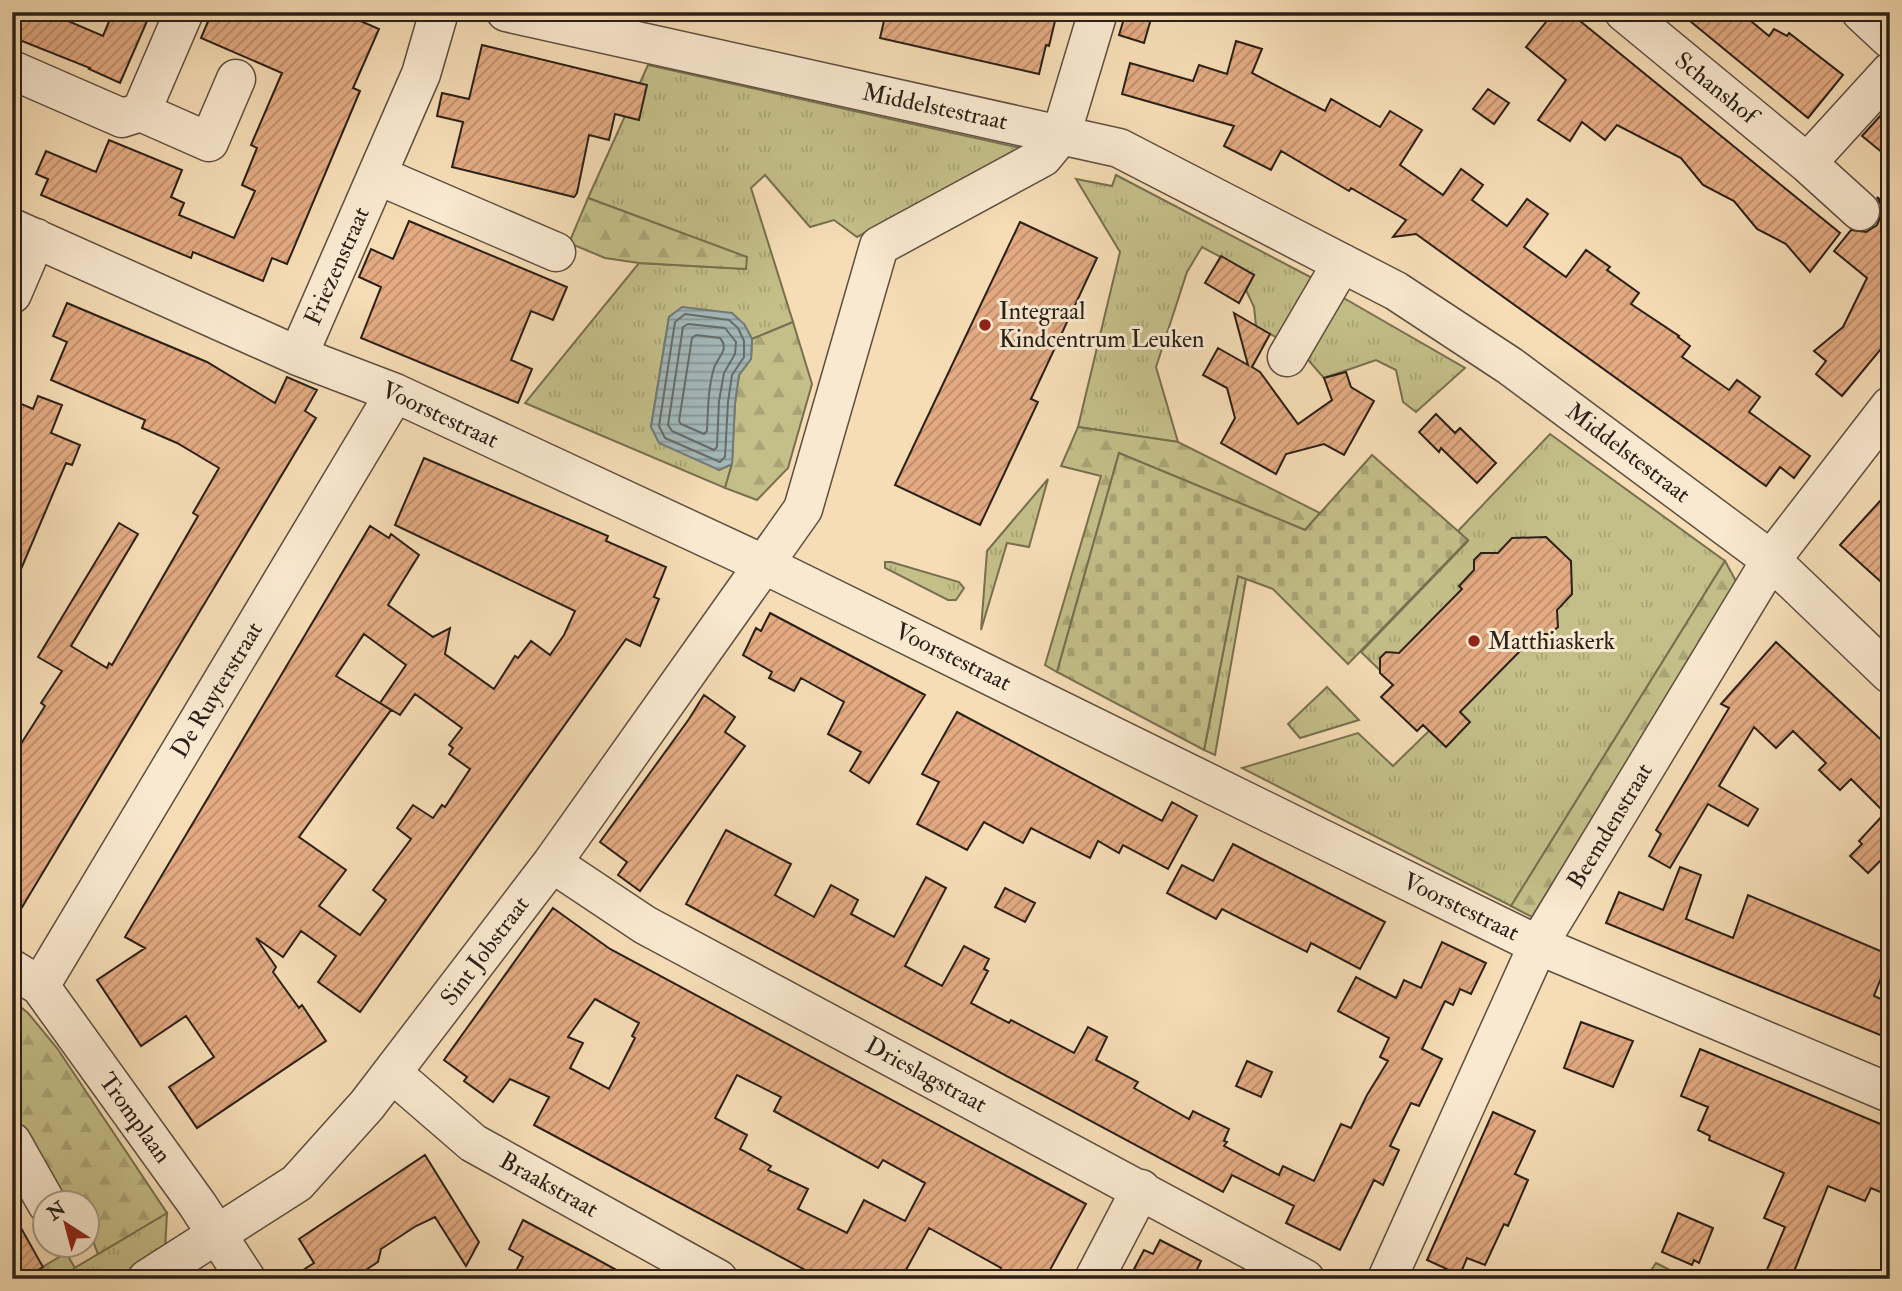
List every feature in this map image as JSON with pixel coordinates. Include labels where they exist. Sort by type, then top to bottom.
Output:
[{"type":"street","points":[[141,111],[184,12]]},
{"type":"street","name":"Friezenstraat","points":[[298,356],[421,74],[439,12]]},
{"type":"street","name":"Middelstestraat","points":[[506,12],[1119,148],[1396,291],[1510,366],[1771,560],[1890,674]]},
{"type":"street","points":[[1061,135],[1098,12]]},
{"type":"street","name":"Schanshof","points":[[1624,12],[1807,163],[1860,211]]},
{"type":"street","points":[[1861,12],[1890,39]]},
{"type":"street","points":[[12,70],[122,118],[141,111],[209,142],[236,79]]},
{"type":"street","points":[[1807,163],[1890,72]]},
{"type":"street","name":"Sint Jobstraat","points":[[147,1279],[297,1183],[367,1105],[552,863],[803,509],[879,246],[1043,157],[1061,135]]},
{"type":"street","name":"Friezenstraat","points":[[377,175],[556,252]]},
{"type":"street","points":[[12,293],[24,233]]},
{"type":"street","name":"Voorstestraat","points":[[24,233],[298,356],[395,393],[763,564],[1538,945],[1890,1093]]},
{"type":"street","points":[[1287,356],[1342,263]]},
{"type":"street","name":"De Ruyterstraat","points":[[26,977],[395,393]]},
{"type":"street","name":"Beemdenstraat","points":[[1387,1279],[1538,945],[1771,560],[1890,406]]},
{"type":"street","name":"Drieslagstraat","points":[[552,863],[645,925],[1306,1279]]},
{"type":"street","name":"Tromplaan","points":[[26,977],[218,1235],[246,1279]]},
{"type":"street","name":"Braakstraat","points":[[392,1073],[473,1143],[718,1279]]},
{"type":"street","points":[[12,1142],[40,1190]]},
{"type":"street","points":[[1094,1279],[1141,1189]]},
{"type":"green space","points":[[648,65],[1025,149],[857,237],[834,220],[810,227],[765,175],[751,188],[793,322],[752,339],[744,324],[683,307],[669,317],[651,427],[719,470],[732,464],[725,488],[525,403],[639,263],[746,269],[746,257],[588,198]]},
{"type":"green space","points":[[1116,175],[1318,281],[1283,341],[1256,326],[1254,307],[1246,290],[1254,275],[1202,247],[1187,272],[1156,367],[1178,442],[1078,427],[1120,252],[1076,179],[1112,186]]},
{"type":"green space","points":[[588,198],[747,257],[746,269],[639,263],[605,258],[569,243]]},
{"type":"green space","points":[[1335,293],[1465,368],[1416,412],[1403,402],[1396,370],[1376,360],[1324,378],[1301,352]]},
{"type":"green space","points":[[793,322],[812,384],[788,468],[757,500],[725,488],[732,464],[739,375],[751,359],[752,339]]},
{"type":"green space","points":[[1078,427],[1178,442],[1320,513],[1305,530],[1119,453],[1057,672],[1045,665],[1101,476],[1061,466]]},
{"type":"green space","points":[[1550,434],[1725,561],[1511,906],[1242,768],[1358,733],[1393,766],[1432,728],[1361,652],[1468,541],[1458,531]]},
{"type":"green space","points":[[1119,453],[1305,530],[1372,455],[1468,540],[1348,664],[1273,589],[1238,576],[1204,750],[1057,672]]},
{"type":"green space","points":[[1048,479],[1029,547],[1007,543],[981,630],[987,551]]},
{"type":"green space","points":[[1725,561],[1737,583],[1532,917],[1511,906]]},
{"type":"green space","points":[[885,562],[959,582],[964,588],[956,600],[948,600],[885,568]]},
{"type":"green space","points":[[1238,576],[1246,579],[1215,755],[1204,750]]},
{"type":"green space","points":[[1327,687],[1359,720],[1300,738],[1288,724]]},
{"type":"green space","points":[[12,1000],[28,1013],[57,1048],[167,1213],[102,1252],[102,1190],[56,1190],[12,1112]]},
{"type":"green space","points":[[167,1213],[165,1250],[115,1279],[56,1279],[88,1260],[102,1260],[102,1252]]},
{"type":"green space","points":[[54,1260],[70,1260],[75,1268],[56,1279],[22,1279]]},
{"type":"green space","points":[[1656,1263],[1688,1279],[1645,1279]]},
{"type":"water","points":[[682,307],[732,313],[744,324],[752,339],[751,359],[739,375],[732,464],[719,470],[659,443],[651,427],[669,317]]},
{"type":"building","points":[[12,12],[47,12],[103,36],[113,12],[151,12],[120,83],[12,37]]},
{"type":"building","points":[[212,12],[340,12],[379,29],[353,88],[360,91],[287,264],[272,258],[263,281],[193,252],[191,258],[41,195],[48,179],[36,174],[46,151],[96,172],[109,140],[182,170],[171,197],[184,203],[179,215],[234,238],[255,191],[242,185],[257,148],[251,145],[282,73],[201,38]]},
{"type":"building","points":[[886,12],[1018,12],[1055,21],[1039,74],[880,38]]},
{"type":"building","points":[[1126,12],[1153,12],[1144,43],[1119,35]]},
{"type":"building","points":[[1554,12],[1569,12],[1840,233],[1810,272],[1786,244],[1757,229],[1734,201],[1703,185],[1681,158],[1617,125],[1605,140],[1582,122],[1570,141],[1538,120],[1566,80],[1526,47]]},
{"type":"building","points":[[1679,12],[1740,12],[1769,36],[1774,29],[1787,36],[1789,33],[1843,75],[1808,118]]},
{"type":"building","points":[[1236,41],[1262,49],[1252,73],[1325,111],[1331,99],[1380,127],[1390,111],[1422,130],[1400,165],[1443,195],[1461,169],[1483,185],[1472,200],[1507,226],[1527,199],[1548,214],[1524,247],[1566,277],[1586,250],[1610,267],[1607,270],[1639,293],[1631,304],[1690,346],[1682,357],[1729,390],[1737,380],[1760,397],[1749,412],[1810,456],[1794,478],[1780,467],[1766,486],[1416,234],[1393,237],[1406,220],[1351,188],[1349,191],[1281,151],[1271,170],[1224,146],[1234,126],[1122,94],[1130,63],[1193,81],[1199,65],[1227,74]]},
{"type":"building","points":[[482,45],[647,85],[639,120],[615,114],[609,140],[589,135],[574,197],[452,167],[463,122],[437,116],[442,93],[469,99]]},
{"type":"building","points":[[1488,89],[1509,103],[1494,124],[1473,109]]},
{"type":"building","points":[[1890,105],[1890,159],[1862,136]]},
{"type":"building","points":[[1877,197],[1890,207],[1890,338],[1842,396],[1816,374],[1826,361],[1814,351],[1843,327],[1867,278],[1834,251],[1851,230],[1866,232],[1877,225],[1881,205]]},
{"type":"building","points":[[409,221],[567,287],[553,320],[531,311],[511,360],[532,369],[518,403],[361,338],[381,287],[359,277],[371,249],[393,259]]},
{"type":"building","points":[[1020,222],[1097,258],[1031,399],[1038,402],[980,525],[895,485]]},
{"type":"building","points":[[1221,256],[1254,275],[1239,303],[1205,283]]},
{"type":"building","points":[[67,303],[207,362],[275,403],[287,377],[317,390],[305,411],[316,418],[12,924],[12,758],[45,706],[41,703],[62,671],[38,657],[119,523],[138,534],[71,646],[107,668],[109,663],[112,665],[198,516],[193,513],[219,468],[177,443],[142,428],[145,420],[51,380],[67,342],[53,336]]},
{"type":"building","points":[[1234,313],[1270,334],[1252,367],[1260,372],[1298,424],[1332,400],[1324,378],[1346,372],[1351,387],[1374,401],[1344,455],[1324,444],[1286,454],[1276,474],[1221,443],[1235,418],[1227,388],[1203,375],[1218,348],[1248,365]]},
{"type":"building","points":[[38,396],[62,405],[51,433],[80,445],[72,465],[66,463],[13,588],[12,400],[33,409]]},
{"type":"building","points":[[1436,414],[1455,433],[1460,428],[1496,463],[1477,483],[1441,448],[1439,452],[1419,432]]},
{"type":"building","points":[[424,458],[608,536],[606,541],[666,567],[654,597],[659,599],[640,646],[626,639],[360,1012],[318,982],[336,956],[301,931],[283,957],[256,938],[276,967],[273,972],[299,1008],[302,1005],[326,1041],[197,1128],[169,1087],[214,1057],[186,1016],[141,1046],[97,980],[145,948],[125,937],[370,526],[389,538],[391,534],[419,555],[388,605],[433,637],[450,628],[445,654],[494,689],[515,656],[518,658],[531,641],[550,655],[564,635],[575,611],[395,525]],"holes":[[[364,634],[406,665],[380,703],[400,715],[415,694],[462,728],[449,745],[453,748],[449,754],[470,769],[445,807],[442,805],[433,818],[413,805],[397,828],[411,839],[373,890],[386,900],[360,935],[319,906],[346,870],[299,837],[391,710],[336,676]]]},
{"type":"building","points":[[1890,490],[1890,590],[1840,545]]},
{"type":"building","name":"Matthiaskerk","points":[[1546,537],[1571,561],[1572,594],[1557,610],[1558,627],[1550,634],[1540,634],[1525,650],[1523,648],[1460,712],[1470,722],[1446,747],[1423,725],[1417,731],[1381,697],[1393,685],[1380,673],[1380,658],[1386,652],[1399,653],[1462,589],[1459,586],[1474,570],[1474,560],[1481,553],[1498,553],[1512,538]]},
{"type":"building","points":[[770,613],[925,695],[869,783],[850,771],[861,752],[828,734],[844,702],[801,678],[794,691],[769,678],[772,672],[743,655],[756,628],[761,631]]},
{"type":"building","points":[[1776,642],[1890,748],[1890,851],[1868,873],[1850,856],[1862,844],[1859,841],[1885,813],[1851,779],[1840,790],[1819,770],[1826,763],[1793,731],[1776,748],[1754,727],[1719,786],[1758,809],[1748,826],[1708,804],[1670,868],[1649,856],[1661,834],[1656,830],[1729,708],[1721,704]]},
{"type":"building","points":[[704,695],[735,717],[725,732],[745,746],[640,891],[618,875],[627,862],[600,842]]},
{"type":"building","points":[[957,712],[1162,821],[1172,802],[1197,816],[1168,869],[1123,845],[1119,853],[1098,841],[1090,858],[1031,828],[1023,843],[984,822],[967,850],[917,824],[939,782],[922,774]]},
{"type":"building","points":[[726,830],[791,864],[775,895],[814,917],[831,885],[858,900],[851,914],[894,937],[926,877],[946,888],[905,966],[942,986],[964,946],[989,959],[984,969],[988,971],[971,1003],[1009,1023],[1011,1020],[1074,1053],[1088,1027],[1107,1037],[1096,1060],[1138,1082],[1134,1088],[1189,1119],[1193,1111],[1229,1129],[1224,1146],[1279,1175],[1283,1166],[1314,1181],[1341,1124],[1351,1128],[1388,1061],[1380,1057],[1389,1038],[1338,1011],[1356,977],[1396,998],[1404,980],[1421,988],[1442,942],[1486,963],[1471,994],[1460,989],[1453,1005],[1445,1001],[1422,1049],[1442,1059],[1419,1106],[1411,1103],[1390,1146],[1399,1150],[1383,1185],[1374,1180],[1340,1250],[1286,1223],[1294,1206],[1232,1175],[1223,1192],[686,904]]},
{"type":"building","points":[[1233,844],[1385,922],[1360,969],[1311,943],[1307,952],[1222,909],[1216,919],[1167,893],[1182,865],[1213,881]]},
{"type":"building","points":[[1680,867],[1701,875],[1686,919],[1733,938],[1748,895],[1890,955],[1874,996],[1890,1003],[1890,1039],[1606,923],[1619,892],[1663,910]]},
{"type":"building","points":[[1005,888],[1035,903],[1025,922],[995,907]]},
{"type":"building","points":[[553,908],[610,949],[1086,1204],[1045,1279],[995,1279],[1001,1268],[929,1228],[901,1279],[822,1279],[534,1125],[549,1097],[510,1079],[493,1102],[464,1081],[467,1077],[444,1060]],"holes":[[[595,999],[639,1023],[632,1036],[635,1038],[609,1089],[570,1068],[583,1043],[568,1037]],[[737,1075],[781,1097],[774,1111],[878,1168],[883,1160],[925,1183],[905,1221],[864,1200],[847,1233],[798,1209],[808,1189],[768,1170],[771,1166],[740,1149],[747,1135],[715,1118]]]},
{"type":"building","points":[[1581,1022],[1633,1041],[1613,1087],[1564,1068]]},
{"type":"building","points":[[1700,1049],[1890,1128],[1890,1196],[1871,1188],[1865,1201],[1828,1186],[1791,1279],[1763,1279],[1785,1227],[1764,1218],[1784,1173],[1709,1140],[1710,1136],[1698,1130],[1708,1107],[1681,1096]]},
{"type":"building","points":[[1247,1061],[1272,1072],[1261,1097],[1236,1086]]},
{"type":"building","points":[[1493,1112],[1535,1131],[1515,1174],[1528,1180],[1508,1226],[1504,1224],[1485,1265],[1467,1258],[1460,1275],[1427,1260]]},
{"type":"building","points":[[425,1155],[479,1242],[466,1266],[435,1217],[381,1249],[378,1262],[352,1279],[289,1279],[314,1263],[299,1239]]},
{"type":"building","points":[[12,1212],[32,1247],[32,1260],[39,1260],[43,1267],[22,1279],[12,1262]]},
{"type":"building","points":[[1678,1213],[1713,1228],[1699,1263],[1694,1260],[1692,1265],[1662,1252]]},
{"type":"building","points":[[523,1220],[633,1279],[512,1279],[523,1257],[509,1249]]},
{"type":"building","points":[[1160,1240],[1201,1261],[1194,1276],[1199,1279],[1140,1279],[1142,1273],[1134,1269],[1144,1250],[1153,1254]]},
{"type":"place","name":"Integraal Kindcentrum Leuken","points":[[985,325]]},
{"type":"place","name":"Matthiaskerk","points":[[1474,641]]}]
